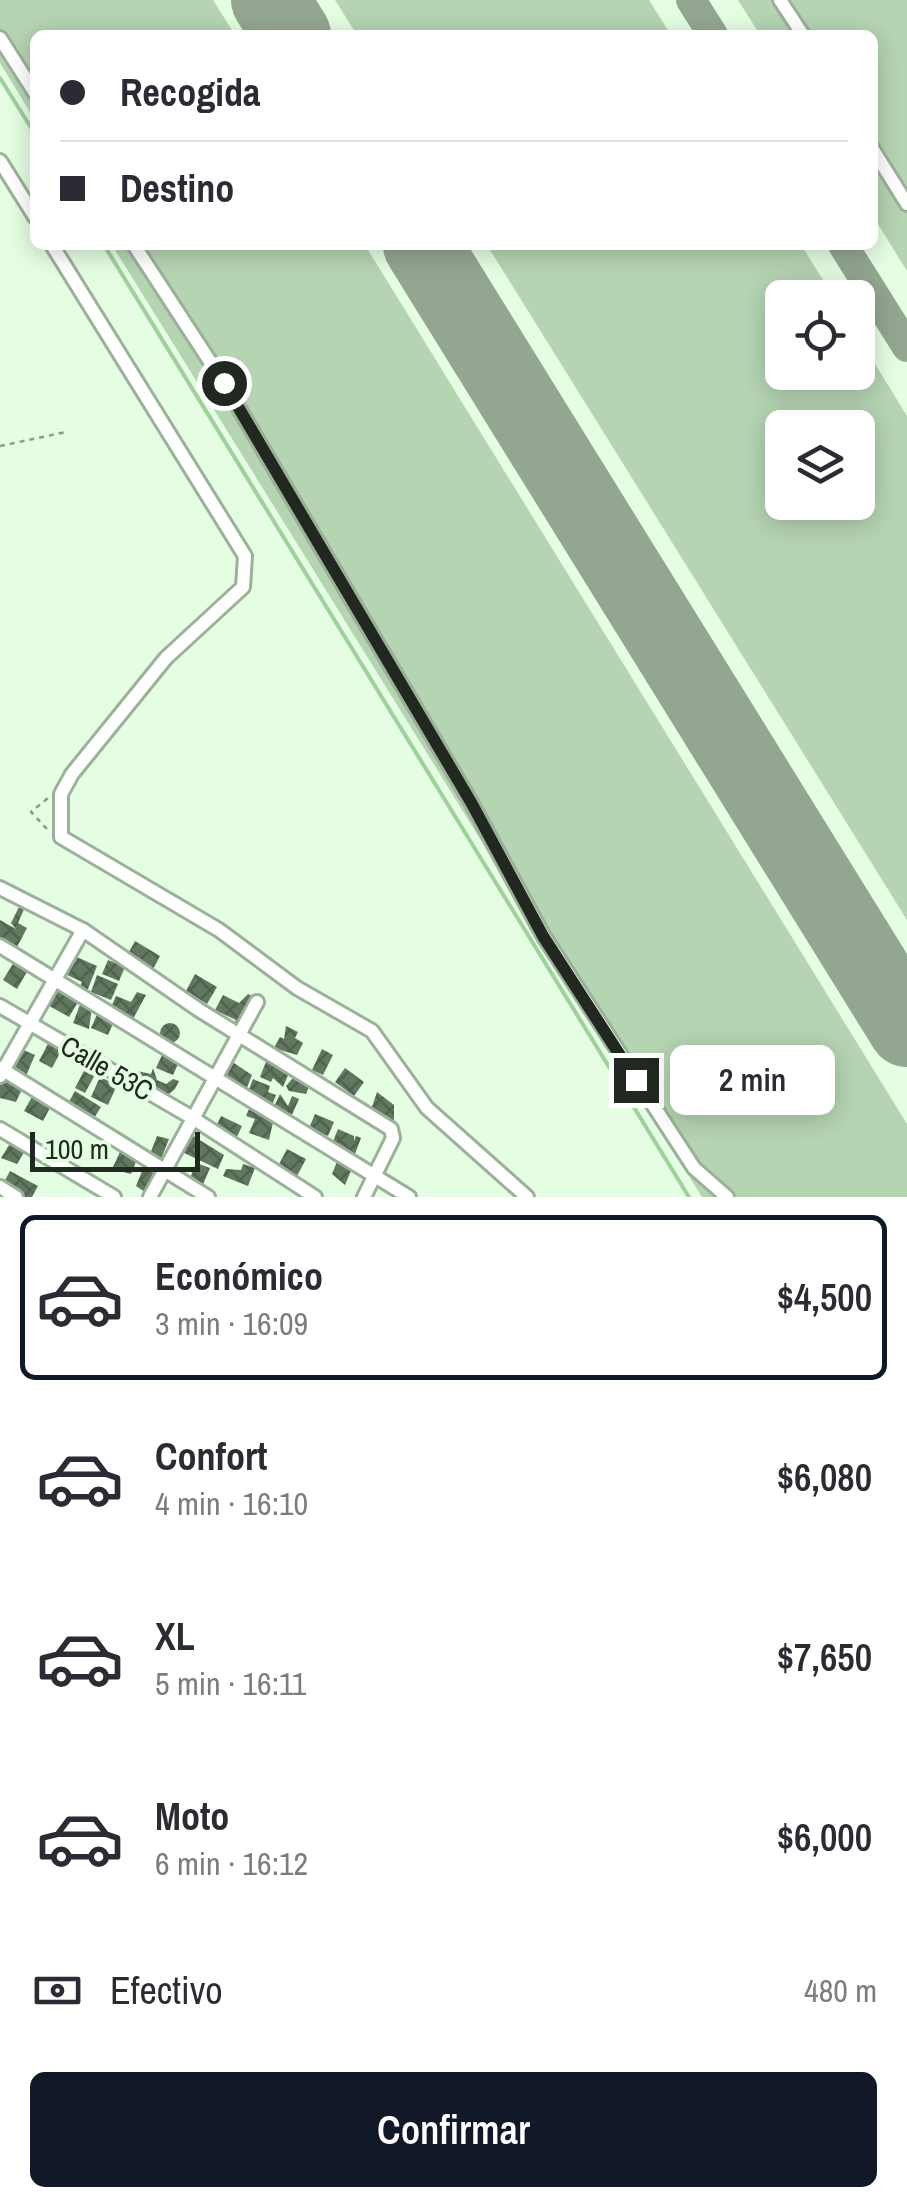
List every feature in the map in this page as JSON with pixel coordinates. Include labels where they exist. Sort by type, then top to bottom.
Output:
[{"type":"street","points":[[780,0],[799,30]]},
{"type":"street","points":[[0,38],[30,86]]},
{"type":"street","points":[[878,158],[907,204]]},
{"type":"street","points":[[0,161],[30,209]]},
{"type":"street","points":[[55,250],[245,556],[248,570],[243,587],[166,658],[96,742],[63,790],[61,836],[219,930],[296,988],[372,1032],[427,1108],[528,1197]]},
{"type":"street","points":[[137,250],[224,383],[472,804],[543,936],[694,1168],[727,1197]]},
{"type":"street","points":[[0,888],[83,930],[393,1132],[364,1197]]},
{"type":"street","points":[[83,930],[1,1072],[208,1197]]},
{"type":"street","points":[[0,946],[409,1197]]},
{"type":"street","points":[[150,1197],[257,1002]]},
{"type":"street","name":"Calle 53C","points":[[0,1006],[191,1118],[315,1197]]},
{"type":"street","points":[[0,1129],[114,1197]]},
{"type":"street","points":[[0,1188],[16,1197]]},
{"type":"path","points":[[0,446],[66,432]]},
{"type":"path","points":[[61,836],[31,812],[36,804],[63,790]]},
{"type":"green space","points":[[0,0],[213,0],[232,30],[30,30],[30,112],[0,63]]},
{"type":"green space","points":[[335,0],[649,0],[668,30],[354,30]]},
{"type":"green space","points":[[738,0],[907,0],[907,271],[878,224],[878,30],[757,30]]},
{"type":"green space","points":[[115,250],[368,250],[907,1124],[907,1197],[702,1197]]},
{"type":"green space","points":[[490,250],[804,250],[823,280],[765,280],[765,390],[875,390],[875,364],[907,416],[907,920]]},
{"type":"building","points":[[20,905],[25,907],[18,923],[27,928],[16,949],[0,941],[0,920],[16,929],[11,923]]},
{"type":"building","points":[[135,941],[160,956],[153,969],[128,954]]},
{"type":"building","points":[[72,955],[97,966],[86,994],[78,991],[82,982],[63,973]]},
{"type":"building","points":[[108,960],[125,967],[119,981],[102,974]]},
{"type":"building","points":[[14,962],[28,970],[17,989],[3,980]]},
{"type":"building","points":[[195,974],[217,987],[207,1004],[186,991]]},
{"type":"building","points":[[97,975],[118,984],[111,1000],[91,992]]},
{"type":"building","points":[[53,988],[78,1002],[69,1017],[44,1003]]},
{"type":"building","points":[[137,992],[146,995],[133,1019],[112,1005],[116,996],[131,1002]]},
{"type":"building","points":[[248,994],[256,998],[240,1029],[233,1025],[236,1020],[215,1010],[223,995],[239,1003]]},
{"type":"building","points":[[81,1002],[92,1007],[89,1029],[73,1023]]},
{"type":"building","points":[[98,1012],[115,1019],[108,1035],[91,1028]]},
{"type":"building","points":[[166,1023],[174,1023],[180,1033],[174,1043],[166,1043],[160,1037],[160,1029]]},
{"type":"building","points":[[286,1026],[298,1032],[295,1038],[303,1043],[297,1055],[274,1048],[280,1037],[284,1039]]},
{"type":"building","points":[[50,1040],[63,1047],[52,1068],[39,1061]]},
{"type":"building","points":[[19,1048],[35,1055],[25,1078],[9,1070]]},
{"type":"building","points":[[322,1049],[333,1055],[323,1075],[312,1070]]},
{"type":"building","points":[[163,1053],[180,1060],[173,1075],[156,1068]]},
{"type":"building","points":[[267,1059],[279,1064],[277,1068],[290,1071],[283,1087],[273,1078],[271,1082],[260,1077]]},
{"type":"building","points":[[231,1061],[252,1075],[246,1090],[224,1076]]},
{"type":"building","points":[[86,1067],[96,1073],[85,1093],[75,1088]]},
{"type":"building","points":[[153,1068],[157,1080],[166,1084],[173,1079],[179,1081],[169,1094],[133,1080],[137,1071],[151,1074]]},
{"type":"building","points":[[345,1068],[364,1082],[354,1096],[335,1082]]},
{"type":"building","points":[[297,1073],[310,1084],[306,1094],[289,1091],[286,1086]]},
{"type":"building","points":[[100,1077],[117,1085],[108,1105],[91,1097]]},
{"type":"building","points":[[253,1079],[270,1086],[268,1092],[276,1095],[271,1108],[263,1104],[265,1099],[248,1092]]},
{"type":"building","points":[[0,1080],[23,1087],[16,1102],[0,1098]]},
{"type":"building","points":[[75,1091],[101,1107],[91,1123],[66,1107]]},
{"type":"building","points":[[377,1092],[394,1105],[394,1121],[371,1110]]},
{"type":"building","points":[[280,1094],[288,1106],[292,1096],[299,1099],[291,1117],[273,1109]]},
{"type":"building","points":[[33,1095],[51,1106],[43,1121],[24,1111]]},
{"type":"building","points":[[249,1109],[274,1118],[269,1140],[249,1133],[255,1119],[246,1116]]},
{"type":"building","points":[[315,1114],[334,1122],[328,1136],[309,1128]]},
{"type":"building","points":[[221,1116],[242,1126],[235,1141],[214,1131]]},
{"type":"building","points":[[338,1129],[354,1136],[354,1141],[356,1136],[361,1138],[355,1154],[332,1144]]},
{"type":"building","points":[[190,1134],[224,1155],[218,1169],[182,1152]]},
{"type":"building","points":[[157,1136],[169,1139],[161,1159],[150,1154]]},
{"type":"building","points":[[11,1142],[25,1151],[17,1164],[1,1158]]},
{"type":"building","points":[[287,1149],[306,1159],[296,1178],[277,1168]]},
{"type":"building","points":[[120,1152],[137,1159],[131,1174],[112,1169]]},
{"type":"building","points":[[339,1157],[353,1166],[345,1185],[332,1174]]},
{"type":"building","points":[[196,1163],[210,1168],[202,1187],[189,1181]]},
{"type":"building","points":[[145,1164],[159,1170],[148,1194],[136,1186]]},
{"type":"building","points":[[243,1164],[255,1168],[248,1186],[223,1176],[226,1169],[241,1170]]},
{"type":"building","points":[[10,1171],[38,1186],[32,1197],[21,1197],[2,1186]]},
{"type":"waterway","points":[[0,78],[30,126]]},
{"type":"waterway","points":[[107,250],[689,1197]]},
{"type":"taxiway","points":[[691,0],[710,30]]},
{"type":"taxiway","points":[[846,250],[907,347]]},
{"type":"runway","points":[[270,0],[289,30]]},
{"type":"runway","points":[[425,250],[907,1028]]},
{"type":"route","points":[[224,383],[472,804],[543,936],[636,1080]]}]
